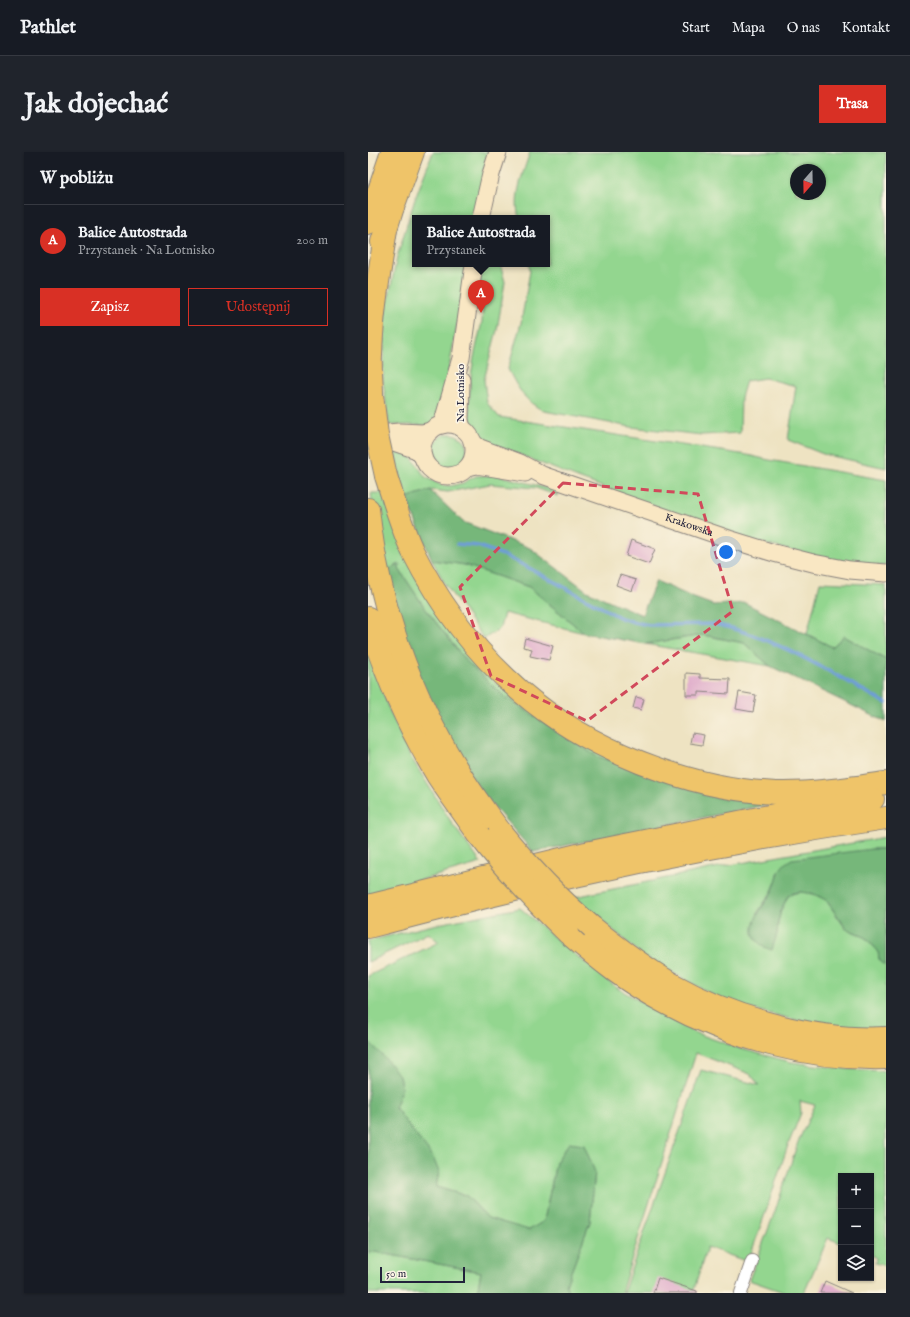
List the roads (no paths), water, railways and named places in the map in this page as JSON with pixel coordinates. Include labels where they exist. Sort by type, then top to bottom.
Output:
[{"type":"highway","points":[[392,152],[377,226],[371,356],[372,395],[377,435],[386,476],[396,509],[412,549],[436,592],[453,618],[478,649],[521,692],[565,724],[607,748],[648,766],[676,775],[724,787],[776,793],[840,789],[886,783]]},
{"type":"highway","points":[[368,296],[378,253],[377,226],[392,210],[413,152]]},
{"type":"highway","points":[[368,509],[374,550],[391,626],[409,675],[428,719],[446,752],[481,806],[545,884],[615,946],[652,972],[694,996],[733,1011],[789,1028],[829,1035],[886,1038]]},
{"type":"highway","points":[[368,618],[393,688],[420,744],[437,774],[479,836],[512,876],[568,933],[635,985],[663,1002],[705,1022],[753,1039],[807,1052],[853,1058],[886,1058]]},
{"type":"highway","points":[[368,906],[614,847],[779,814],[886,797]]},
{"type":"highway","points":[[368,927],[505,892],[603,870],[776,836],[848,823],[886,818]]},
{"type":"highway","points":[[848,823],[886,825]]},
{"type":"main road","points":[[482,215],[491,174],[498,152]]},
{"type":"main road","name":"Na Lotnisko","points":[[462,428],[460,420],[461,358],[474,267]]},
{"type":"main road","name":"Na Lotnisko","points":[[437,428],[461,358]]},
{"type":"main road","points":[[454,425],[462,428],[468,434],[474,448],[474,455],[468,467],[461,473],[452,476],[442,476],[434,472],[427,465],[417,450],[370,435],[399,432],[422,433],[437,428],[454,425]]},
{"type":"main road","points":[[423,457],[422,450],[426,436],[437,428]]},
{"type":"main road","name":"Krakowska","points":[[472,442],[480,448],[520,463],[542,475],[729,539],[813,563],[850,570],[886,573]]},
{"type":"main road","name":"Krakowska","points":[[468,467],[477,465],[542,475]]},
{"type":"street","points":[[741,1293],[752,1261]]},
{"type":"waterway","points":[[457,544],[478,546],[503,555],[621,618],[649,625],[714,624],[759,637],[803,657],[886,703]]},
{"type":"place","name":"Balice Autostrada","points":[[481,313]]}]
